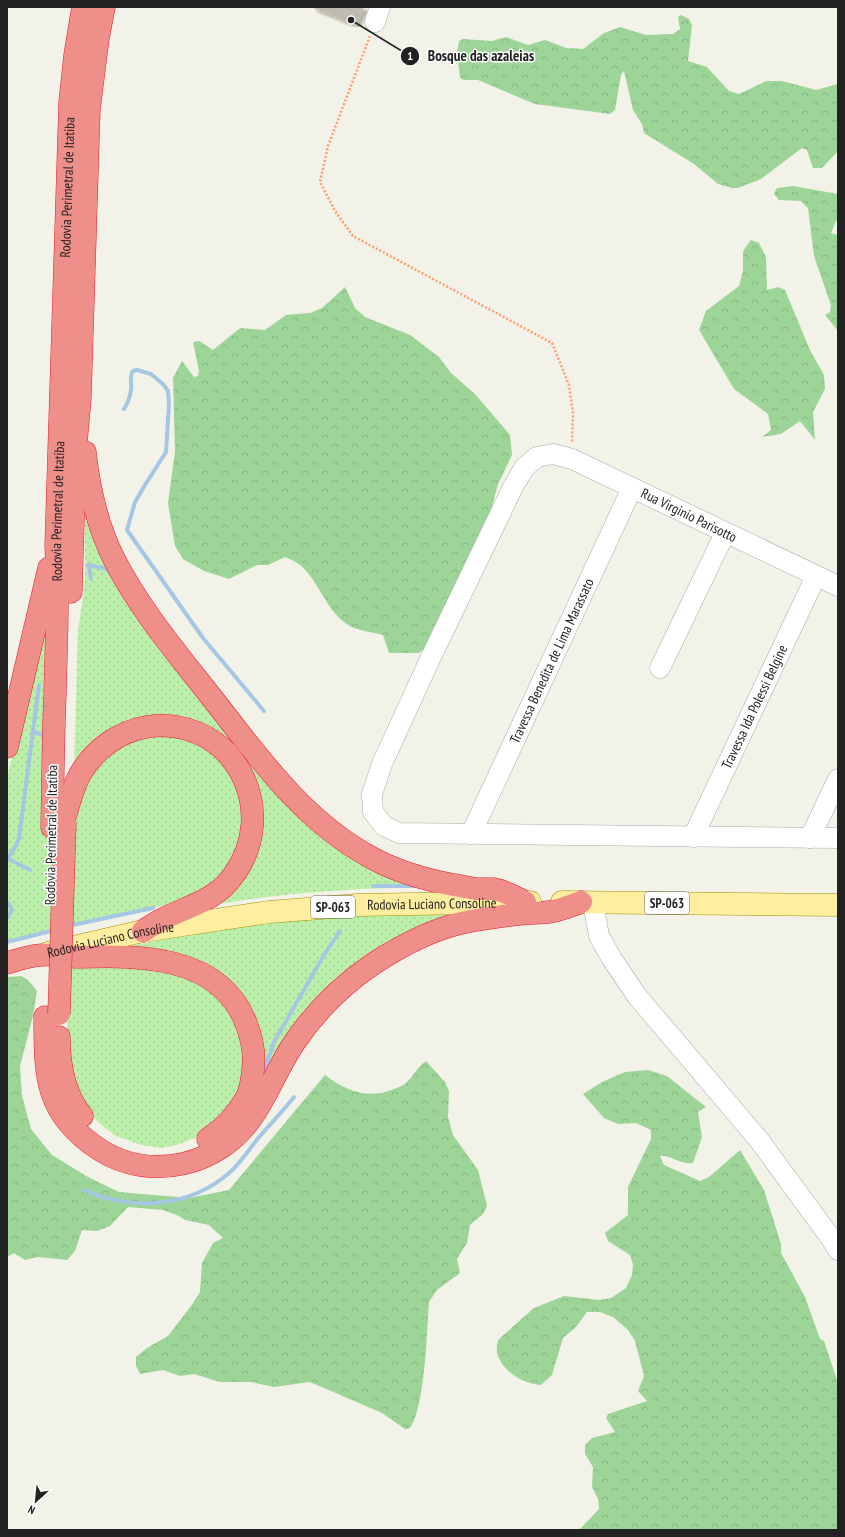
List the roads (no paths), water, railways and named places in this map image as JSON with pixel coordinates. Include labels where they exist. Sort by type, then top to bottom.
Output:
[{"type":"highway","name":"Rodovia Perimetral de Itatiba","points":[[61,822],[53,740],[58,587],[56,546],[70,102],[75,55],[83,7]]},
{"type":"highway","name":"Rodovia Perimetral de Itatiba","points":[[52,1015],[72,576],[76,447],[79,416],[89,109],[98,38],[104,7]]},
{"type":"highway","points":[[79,416],[92,495],[101,528],[113,558],[129,587],[141,606],[169,643],[285,788],[318,820],[355,848],[389,866],[451,884],[477,889],[494,889],[505,892],[525,902]]},
{"type":"highway","points":[[7,747],[48,573],[56,546]]},
{"type":"highway","points":[[61,822],[80,775],[92,758],[106,744],[142,727],[167,725],[201,734],[224,750],[232,759],[243,778],[252,806],[252,827],[247,850],[233,876],[216,893],[143,931]]},
{"type":"highway","points":[[52,1015],[45,1060],[49,1085],[58,1106],[75,1131],[101,1150],[126,1162],[137,1165],[161,1167],[183,1164],[213,1153],[243,1128],[258,1107],[280,1064],[310,1022],[336,993],[371,966],[405,945],[423,936],[446,928],[482,919],[549,912],[587,902]]},
{"type":"highway","points":[[41,955],[64,957],[142,957],[175,963],[204,975],[226,992],[235,1003],[250,1032],[254,1065],[247,1096],[230,1121],[211,1137],[200,1143],[182,1149],[163,1152],[142,1151],[129,1148],[106,1137],[86,1121],[76,1108],[64,1081],[52,1015]]},
{"type":"highway","name":"Rodovia Luciano Consoline","points":[[7,963],[41,955]]},
{"type":"main road","name":"Rodovia Luciano Consoline","points":[[41,955],[143,931],[262,913],[300,909],[404,903],[525,902],[838,905]]},
{"type":"street","name":"Rua Virginio Parisotto","points":[[471,834],[398,833],[384,826],[373,812],[372,794],[382,764],[414,692],[486,542],[524,468],[538,457],[553,454],[572,459],[838,586]]},
{"type":"street","name":"Travessa Benedita de Lima Marassato","points":[[471,834],[632,488]]},
{"type":"street","points":[[660,668],[725,533]]},
{"type":"street","name":"Travessa Ida Polessi Belgine","points":[[693,837],[816,576]]},
{"type":"street","points":[[810,838],[838,779]]},
{"type":"street","points":[[471,834],[838,838]]},
{"type":"street","points":[[587,902],[599,936],[637,996],[759,1140],[838,1250]]},
{"type":"waterway","points":[[124,409],[130,395],[131,375],[133,371],[137,370],[151,374],[163,384],[168,391],[169,404],[166,452],[135,502],[127,530],[203,638],[264,711]]},
{"type":"waterway","points":[[88,565],[107,569],[111,574]]},
{"type":"waterway","points":[[89,566],[91,579]]},
{"type":"waterway","points":[[7,859],[16,846],[19,838],[39,685]]},
{"type":"waterway","points":[[33,732],[47,736]]},
{"type":"waterway","points":[[8,859],[30,870]]},
{"type":"waterway","points":[[373,886],[417,886]]},
{"type":"waterway","points":[[7,902],[11,910],[7,918]]},
{"type":"waterway","points":[[68,926],[153,908]]},
{"type":"waterway","points":[[7,942],[55,930]]},
{"type":"waterway","points":[[263,1078],[274,1042],[324,955],[340,931]]},
{"type":"waterway","points":[[84,1190],[102,1197],[140,1203],[159,1203],[177,1200],[195,1194],[212,1185],[233,1170],[294,1097]]},
{"type":"place","name":"Bosque das azaleias","points":[[351,20]]}]
